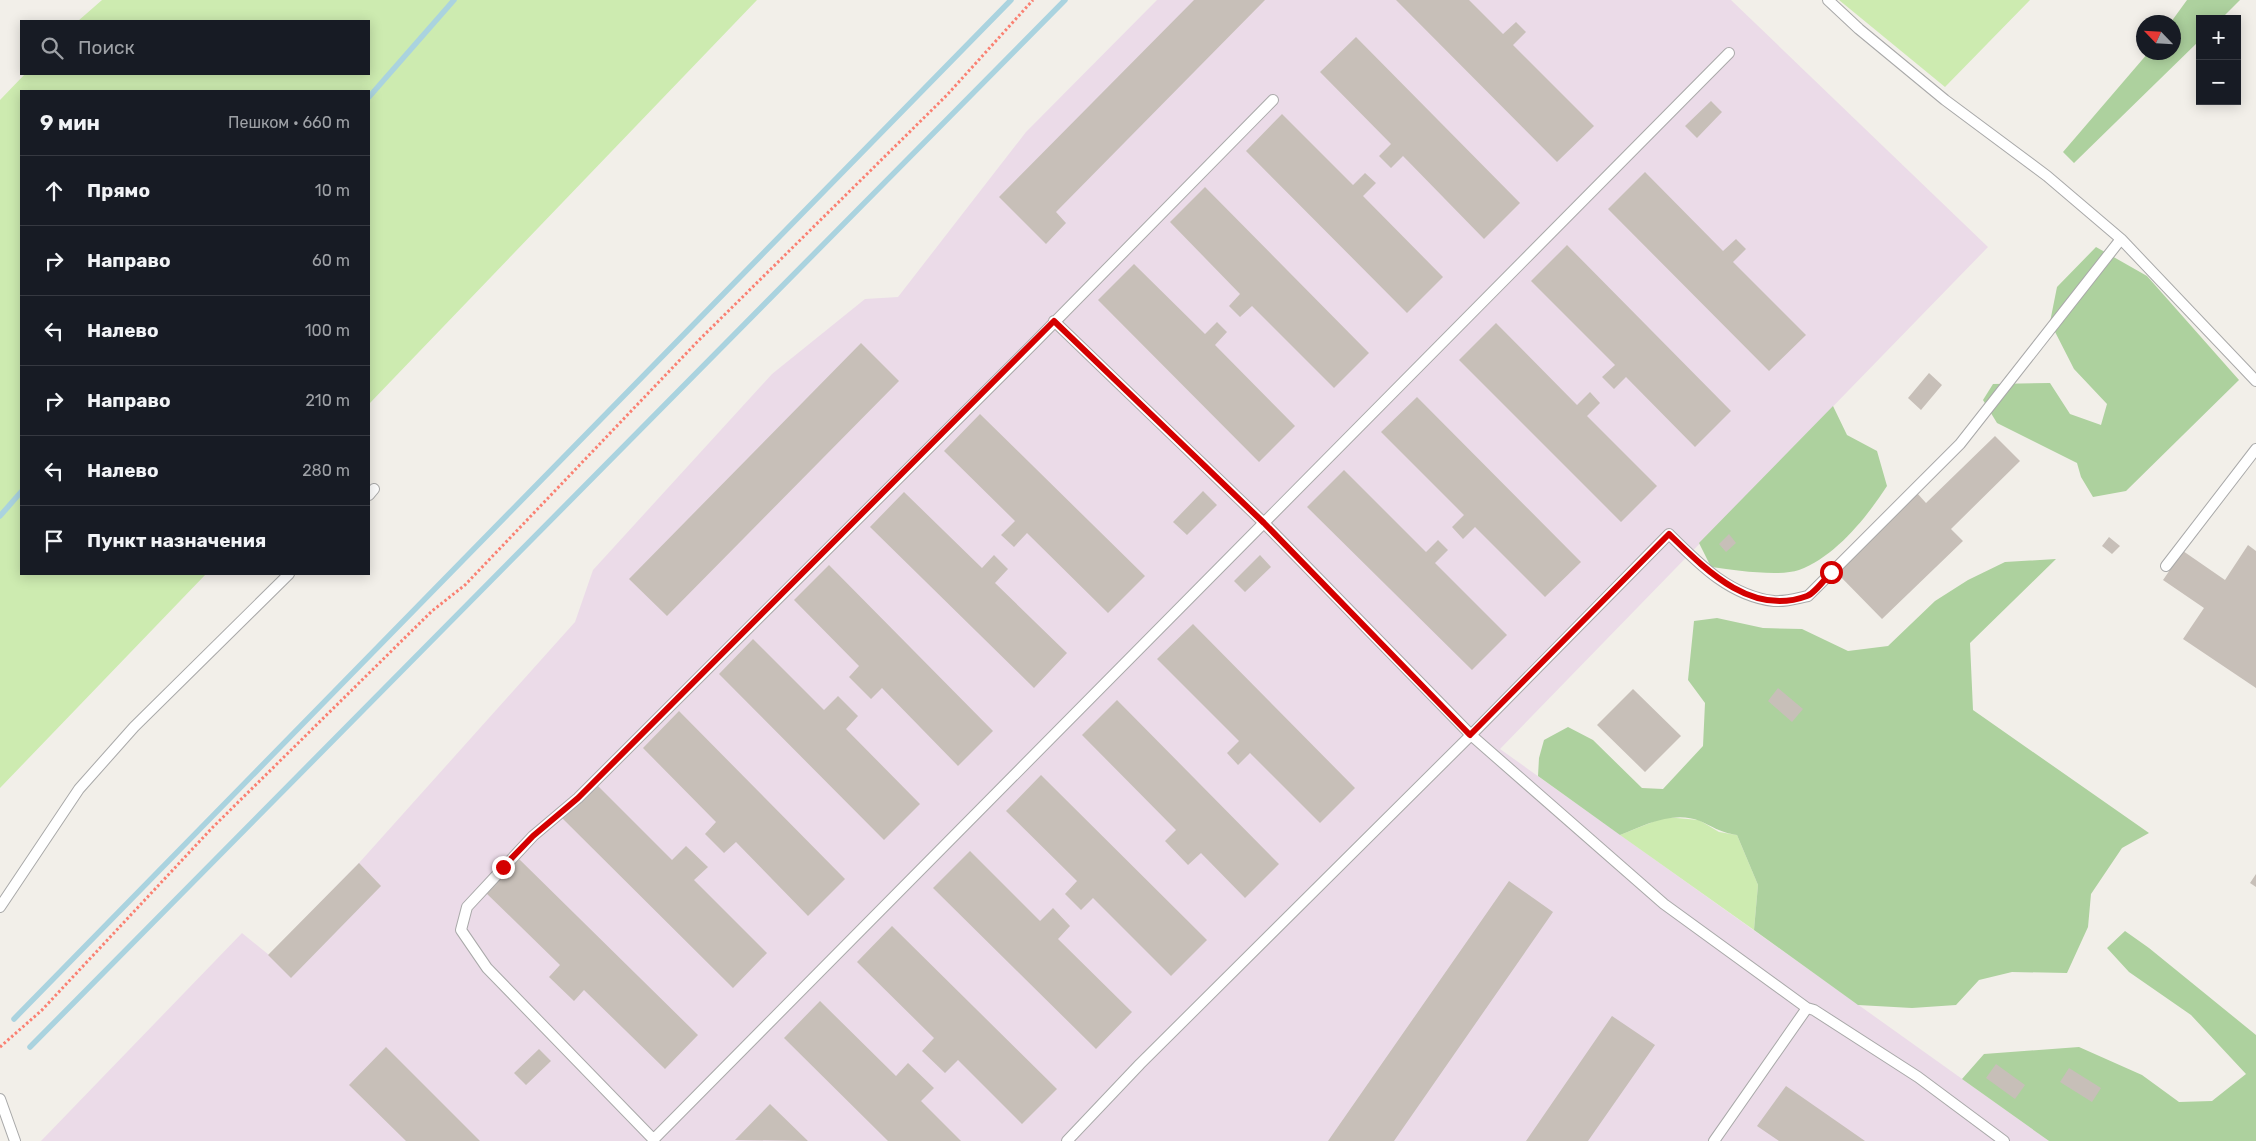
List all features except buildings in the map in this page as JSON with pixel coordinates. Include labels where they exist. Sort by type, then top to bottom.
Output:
[{"type":"lane","points":[[1828,0],[1859,29],[1945,100],[2047,176],[2121,239],[2256,381]]},
{"type":"lane","points":[[1273,100],[578,798],[533,836],[467,907],[461,930],[487,968],[654,1140],[1729,53]]},
{"type":"lane","points":[[1067,1141],[1140,1064],[1669,534],[1718,578],[1747,596],[1776,601],[1808,596],[1960,444],[2121,239]]},
{"type":"lane","points":[[1054,321],[1264,523],[1470,735],[1664,904],[1807,1008],[1814,1010],[1918,1077],[2004,1141]]},
{"type":"lane","points":[[2166,566],[2256,449]]},
{"type":"lane","points":[[0,908],[79,789],[134,727],[288,575]]},
{"type":"lane","points":[[1714,1141],[1807,1008]]},
{"type":"lane","points":[[0,1099],[15,1141]]},
{"type":"path","points":[[0,1047],[42,1010],[213,826],[432,611],[465,585],[699,340],[947,96],[1033,0]]},
{"type":"shaded area","points":[[1157,0],[1731,0],[1988,247],[1500,749],[2049,1141],[41,1141],[242,933],[269,955],[359,863],[575,622],[593,570],[772,374],[865,299],[898,297],[1026,132]]},
{"type":"green space","points":[[102,0],[757,0],[370,403],[370,90],[20,90],[20,575],[205,575],[0,788],[0,100],[24,75],[370,75],[370,20],[79,20]]},
{"type":"green space","points":[[1839,0],[2030,0],[1945,87]]},
{"type":"green space","points":[[2187,0],[2240,0],[2225,15],[2196,15],[2196,44],[2181,59],[2181,15],[2176,15]]},
{"type":"green space","points":[[2142,60],[2180,60],[2074,163],[2063,152]]},
{"type":"green space","points":[[2096,247],[2147,276],[2239,380],[2126,491],[2093,497],[2081,477],[2077,463],[1997,423],[1983,400],[1993,384],[2050,383],[2070,414],[2101,425],[2107,404],[2074,369],[2050,322],[2057,287]]},
{"type":"green space","points":[[1833,406],[1847,435],[1877,451],[1887,486],[1870,510],[1837,546],[1825,556],[1799,570],[1768,573],[1711,567],[1699,543]]},
{"type":"green space","points":[[2056,559],[1970,643],[1973,710],[2149,833],[2122,848],[2091,894],[2088,927],[2067,973],[2012,972],[1979,980],[1956,1005],[1912,1008],[1858,1005],[1754,930],[1758,885],[1737,835],[1722,831],[1700,821],[1680,817],[1659,820],[1620,835],[1538,776],[1539,758],[1544,740],[1568,727],[1593,740],[1642,788],[1663,789],[1703,746],[1705,703],[1688,680],[1694,621],[1717,618],[1763,628],[1802,629],[1848,651],[1888,646],[1935,601],[1968,580],[2005,562]]},
{"type":"green space","points":[[1665,817],[1699,820],[1719,832],[1737,835],[1758,885],[1754,930],[1620,835]]},
{"type":"green space","points":[[2125,931],[2149,948],[2256,1035],[2256,1141],[2049,1141],[1962,1079],[1984,1054],[2079,1047],[2142,1075],[2179,1102],[2212,1101],[2246,1074],[2191,1015],[2129,972],[2107,948]]},
{"type":"waterway","points":[[370,96],[454,0]]},
{"type":"waterway","points":[[14,1019],[1011,0]]},
{"type":"waterway","points":[[30,1047],[1065,0]]},
{"type":"waterway","points":[[0,516],[20,493]]},
{"type":"route","points":[[503,867],[533,836],[578,798],[1054,321],[1264,523],[1470,735],[1669,534],[1718,578],[1747,596],[1776,601],[1808,596],[1831,572]]}]
